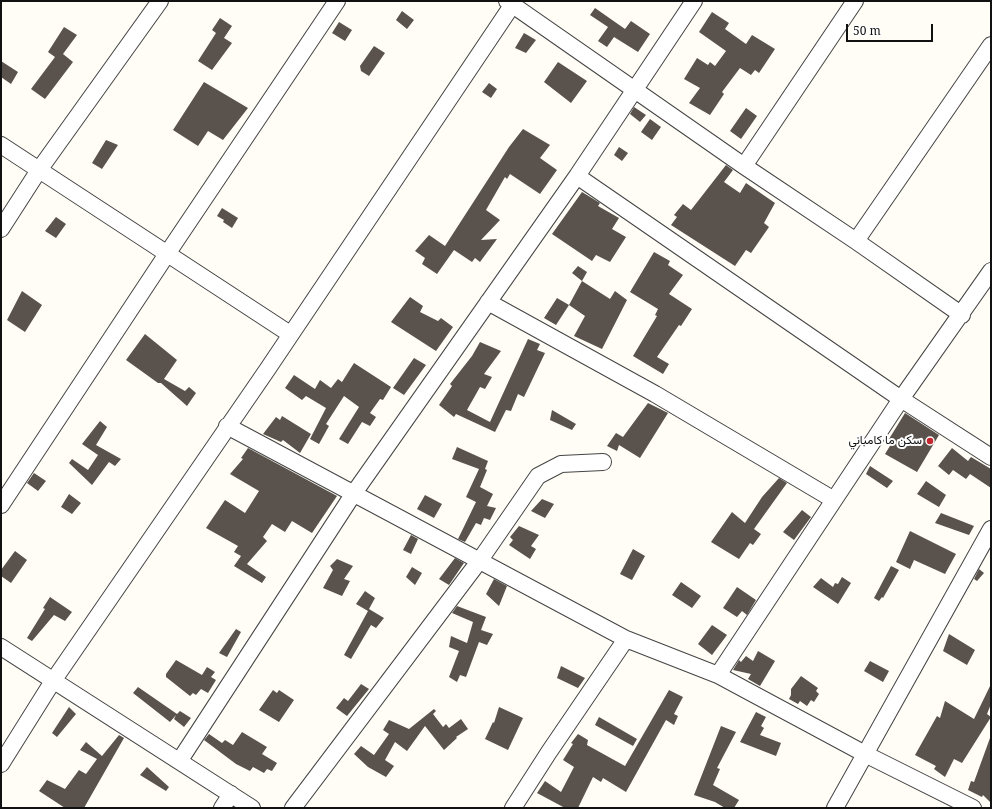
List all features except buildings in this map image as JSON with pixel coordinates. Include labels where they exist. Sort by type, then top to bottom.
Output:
[{"type":"street","points":[[1,229],[39,170],[160,1]]},
{"type":"street","points":[[1,505],[337,1]]},
{"type":"street","points":[[180,760],[354,492],[577,176],[694,1]]},
{"type":"street","points":[[744,166],[855,1]]},
{"type":"street","points":[[1,764],[53,681],[290,334],[511,2],[635,91],[962,314]]},
{"type":"street","points":[[856,241],[991,46]]},
{"type":"street","points":[[1,146],[290,334]]},
{"type":"street","points":[[577,176],[901,399],[991,457]]},
{"type":"street","points":[[718,675],[901,399],[991,272]]},
{"type":"street","points":[[488,302],[655,394],[834,500]]},
{"type":"street","points":[[227,426],[354,492],[626,639],[718,675],[865,754],[973,808]]},
{"type":"street","points":[[293,808],[480,560],[538,476],[561,464],[603,462]]},
{"type":"street","points":[[835,808],[991,529]]},
{"type":"street","points":[[513,808],[549,752],[626,639]]},
{"type":"street","points":[[1,647],[180,760],[252,808]]},
{"type":"street","points":[[222,808],[231,794]]},
{"type":"place","name":"سكن ما كامباني","points":[[930,441]]}]
